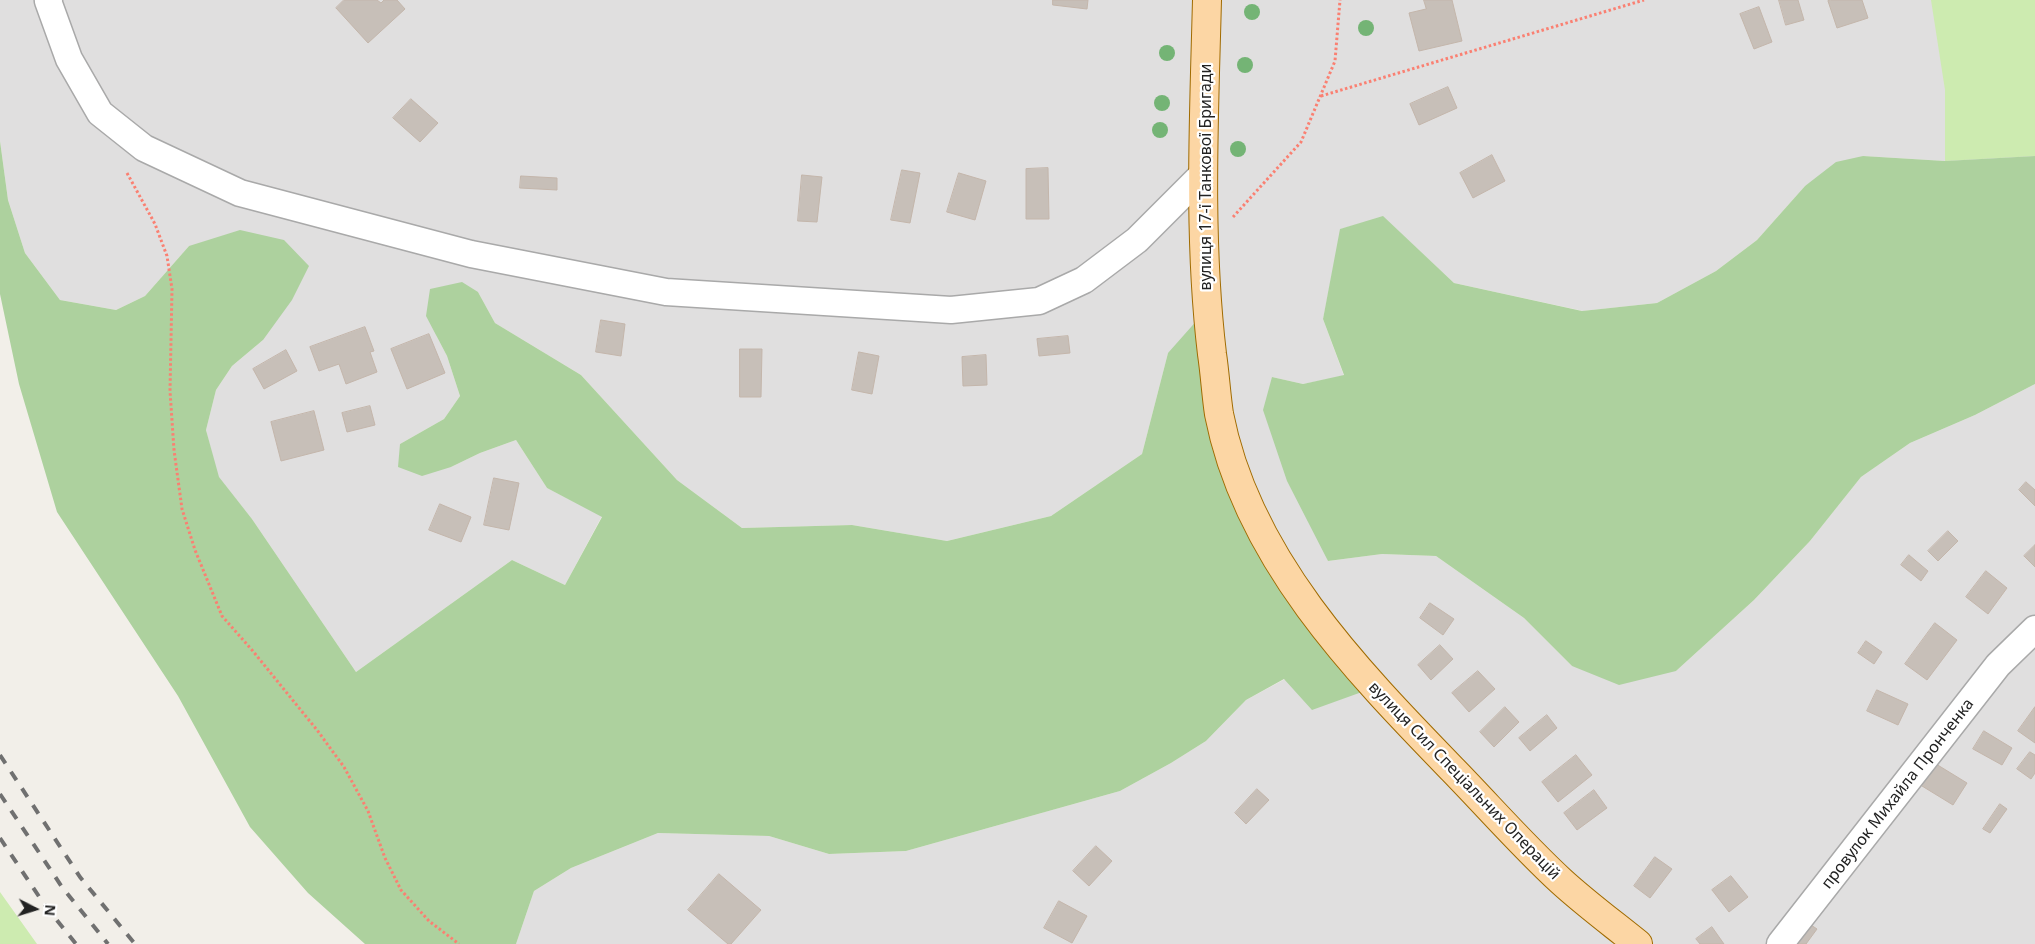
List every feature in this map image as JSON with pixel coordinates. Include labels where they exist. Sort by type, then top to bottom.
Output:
[{"type":"main road","name":"вулиця 17-ї Танкової Бригади","points":[[1207,0],[1203,248],[1207,309],[1219,414],[1232,462],[1250,508],[1274,555],[1306,602]]},
{"type":"main road","name":"вулиця Сил Спеціальних Операцій","points":[[1306,602],[1373,688],[1554,874],[1638,944]]},
{"type":"street","points":[[48,0],[69,59],[100,114],[144,148],[240,193],[471,254],[666,292],[951,310],[1039,302],[1084,280],[1137,240],[1203,174]]},
{"type":"street","name":"провулок Михайла Пронченка","points":[[1780,944],[1998,665],[2029,643]]},
{"type":"path","points":[[1203,248],[1252,199],[1302,142],[1335,61],[1340,0]]},
{"type":"path","points":[[1321,96],[1644,0]]},
{"type":"path","points":[[124,167],[155,224],[167,256],[172,289],[170,390],[174,450],[182,510],[195,550],[222,616],[318,730],[344,767],[368,811],[386,858],[401,890],[429,921],[459,944]]},
{"type":"shaded area","points":[[0,0],[2035,0],[2035,156],[1945,161],[1863,156],[1805,186],[1757,240],[1716,271],[1657,303],[1583,311],[1454,283],[1383,217],[1341,229],[1323,319],[1344,376],[1303,384],[1272,377],[1328,561],[1382,554],[1436,556],[1524,618],[1572,666],[1676,671],[1754,600],[1810,541],[1861,477],[1910,443],[1975,415],[2035,384],[2035,944],[516,944],[534,891],[571,868],[658,833],[769,836],[829,854],[906,851],[1120,791],[1206,741],[1246,700],[1285,679],[1306,602],[1168,353],[1142,454],[1051,516],[947,541],[852,525],[742,528],[677,480],[581,375],[495,323],[478,292],[436,335],[447,356],[460,396],[444,419],[400,444],[451,467],[480,453],[516,440],[547,488],[602,516],[565,585],[512,560],[356,672],[252,519],[218,477],[206,430],[216,390],[232,366],[263,340],[189,246],[145,296],[116,310],[60,300],[25,253],[8,200],[0,141]]},
{"type":"green space","points":[[1931,0],[2035,0],[2035,156],[1945,161],[1945,90]]},
{"type":"green space","points":[[0,141],[8,200],[25,253],[60,300],[116,310],[145,296],[189,246],[240,230],[284,240],[309,266],[292,300],[263,340],[232,366],[216,390],[206,430],[219,477],[252,519],[356,672],[512,560],[565,585],[602,517],[547,488],[516,440],[480,453],[451,467],[422,476],[398,467],[400,444],[444,419],[460,396],[447,356],[426,316],[430,289],[462,282],[478,292],[495,323],[581,375],[677,480],[742,528],[852,525],[947,541],[1051,516],[1142,454],[1168,353],[1207,309],[1232,462],[1373,688],[1312,710],[1284,679],[1246,700],[1206,741],[1120,791],[906,851],[829,854],[769,836],[658,833],[571,868],[534,891],[516,944],[365,944],[308,893],[250,827],[178,696],[57,512],[19,384],[0,294]]},
{"type":"green space","points":[[1863,156],[1945,161],[2035,156],[2035,384],[1975,415],[1910,443],[1861,477],[1810,541],[1754,600],[1676,671],[1619,685],[1572,666],[1524,618],[1436,556],[1382,554],[1328,561],[1287,481],[1263,410],[1272,377],[1303,384],[1344,375],[1323,319],[1340,229],[1383,216],[1454,283],[1582,311],[1657,303],[1716,271],[1757,240],[1805,186],[1836,162]]},
{"type":"green space","points":[[0,892],[37,944],[0,944]]},
{"type":"building","points":[[344,0],[377,0],[381,3],[384,0],[397,0],[405,9],[368,43],[336,8]]},
{"type":"building","points":[[1053,0],[1088,0],[1087,9],[1053,5]]},
{"type":"building","points":[[1424,0],[1452,0],[1462,41],[1419,51],[1409,13],[1426,9]]},
{"type":"building","points":[[1779,0],[1798,0],[1804,20],[1786,25]]},
{"type":"building","points":[[1862,0],[1868,18],[1837,28],[1828,1]]},
{"type":"building","points":[[1759,7],[1772,42],[1754,49],[1740,14]]},
{"type":"building","points":[[1448,87],[1457,108],[1419,125],[1410,104]]},
{"type":"building","points":[[411,99],[438,123],[420,142],[393,118]]},
{"type":"building","points":[[1492,155],[1505,181],[1473,198],[1460,173]]},
{"type":"building","points":[[1048,168],[1049,219],[1026,219],[1026,169]]},
{"type":"building","points":[[902,170],[920,173],[910,223],[891,220]]},
{"type":"building","points":[[959,173],[986,181],[975,220],[947,212]]},
{"type":"building","points":[[802,175],[822,177],[817,222],[798,221]]},
{"type":"building","points":[[521,176],[557,178],[557,190],[520,188]]},
{"type":"building","points":[[601,320],[625,324],[621,356],[596,352]]},
{"type":"building","points":[[365,327],[374,351],[370,352],[377,372],[346,384],[339,364],[319,371],[310,347]]},
{"type":"building","points":[[429,334],[445,373],[407,389],[391,349]]},
{"type":"building","points":[[1068,336],[1070,353],[1039,356],[1037,339]]},
{"type":"building","points":[[740,349],[762,349],[761,397],[740,397]]},
{"type":"building","points":[[286,350],[297,371],[264,389],[253,369]]},
{"type":"building","points":[[859,352],[879,356],[872,394],[852,390]]},
{"type":"building","points":[[986,355],[987,385],[963,386],[962,357]]},
{"type":"building","points":[[370,406],[375,425],[347,432],[342,413]]},
{"type":"building","points":[[314,411],[324,450],[281,461],[271,422]]},
{"type":"building","points":[[494,478],[519,483],[509,530],[484,525]]},
{"type":"building","points":[[2026,482],[2035,490],[2035,506],[2019,490]]},
{"type":"building","points":[[440,504],[471,517],[461,542],[429,530]]},
{"type":"building","points":[[1948,531],[1958,541],[1938,561],[1928,551]]},
{"type":"building","points":[[2035,545],[2035,567],[2024,556]]},
{"type":"building","points":[[1909,555],[1928,571],[1921,581],[1901,565]]},
{"type":"building","points":[[1986,571],[2007,588],[1988,614],[1966,597]]},
{"type":"building","points":[[1430,603],[1454,619],[1443,635],[1420,618]]},
{"type":"building","points":[[1935,623],[1957,640],[1927,680],[1905,664]]},
{"type":"building","points":[[1866,641],[1882,652],[1874,664],[1858,653]]},
{"type":"building","points":[[1440,645],[1453,659],[1431,680],[1418,665]]},
{"type":"building","points":[[1478,671],[1495,689],[1469,712],[1452,693]]},
{"type":"building","points":[[1877,690],[1908,704],[1898,725],[1867,711]]},
{"type":"building","points":[[1505,707],[1519,722],[1494,747],[1480,732]]},
{"type":"building","points":[[2035,707],[2035,743],[2018,731]]},
{"type":"building","points":[[1547,715],[1557,728],[1530,751],[1519,738]]},
{"type":"building","points":[[1984,731],[2012,748],[2002,765],[1973,749]]},
{"type":"building","points":[[2030,752],[2035,755],[2035,773],[2031,779],[2017,769]]},
{"type":"building","points":[[1576,755],[1592,775],[1558,802],[1542,782]]},
{"type":"building","points":[[1936,764],[1967,783],[1953,805],[1922,786]]},
{"type":"building","points":[[1257,789],[1269,800],[1246,824],[1235,813]]},
{"type":"building","points":[[1594,790],[1607,808],[1577,830],[1564,813]]},
{"type":"building","points":[[2000,804],[2007,809],[1990,833],[1983,829]]},
{"type":"building","points":[[1096,846],[1112,861],[1089,886],[1073,871]]},
{"type":"building","points":[[1655,857],[1672,869],[1650,898],[1634,886]]},
{"type":"building","points":[[719,874],[761,910],[731,944],[728,944],[688,910]]},
{"type":"building","points":[[1731,876],[1748,897],[1729,912],[1712,890]]},
{"type":"building","points":[[1059,901],[1087,916],[1072,943],[1044,928]]},
{"type":"building","points":[[1805,921],[1817,929],[1806,944],[1790,944]]},
{"type":"building","points":[[1712,927],[1724,944],[1700,944],[1696,939]]},
{"type":"railway","points":[[0,755],[80,877],[135,944]]},
{"type":"railway","points":[[0,794],[62,887],[108,944]]},
{"type":"railway","points":[[0,838],[44,904],[76,944]]}]
